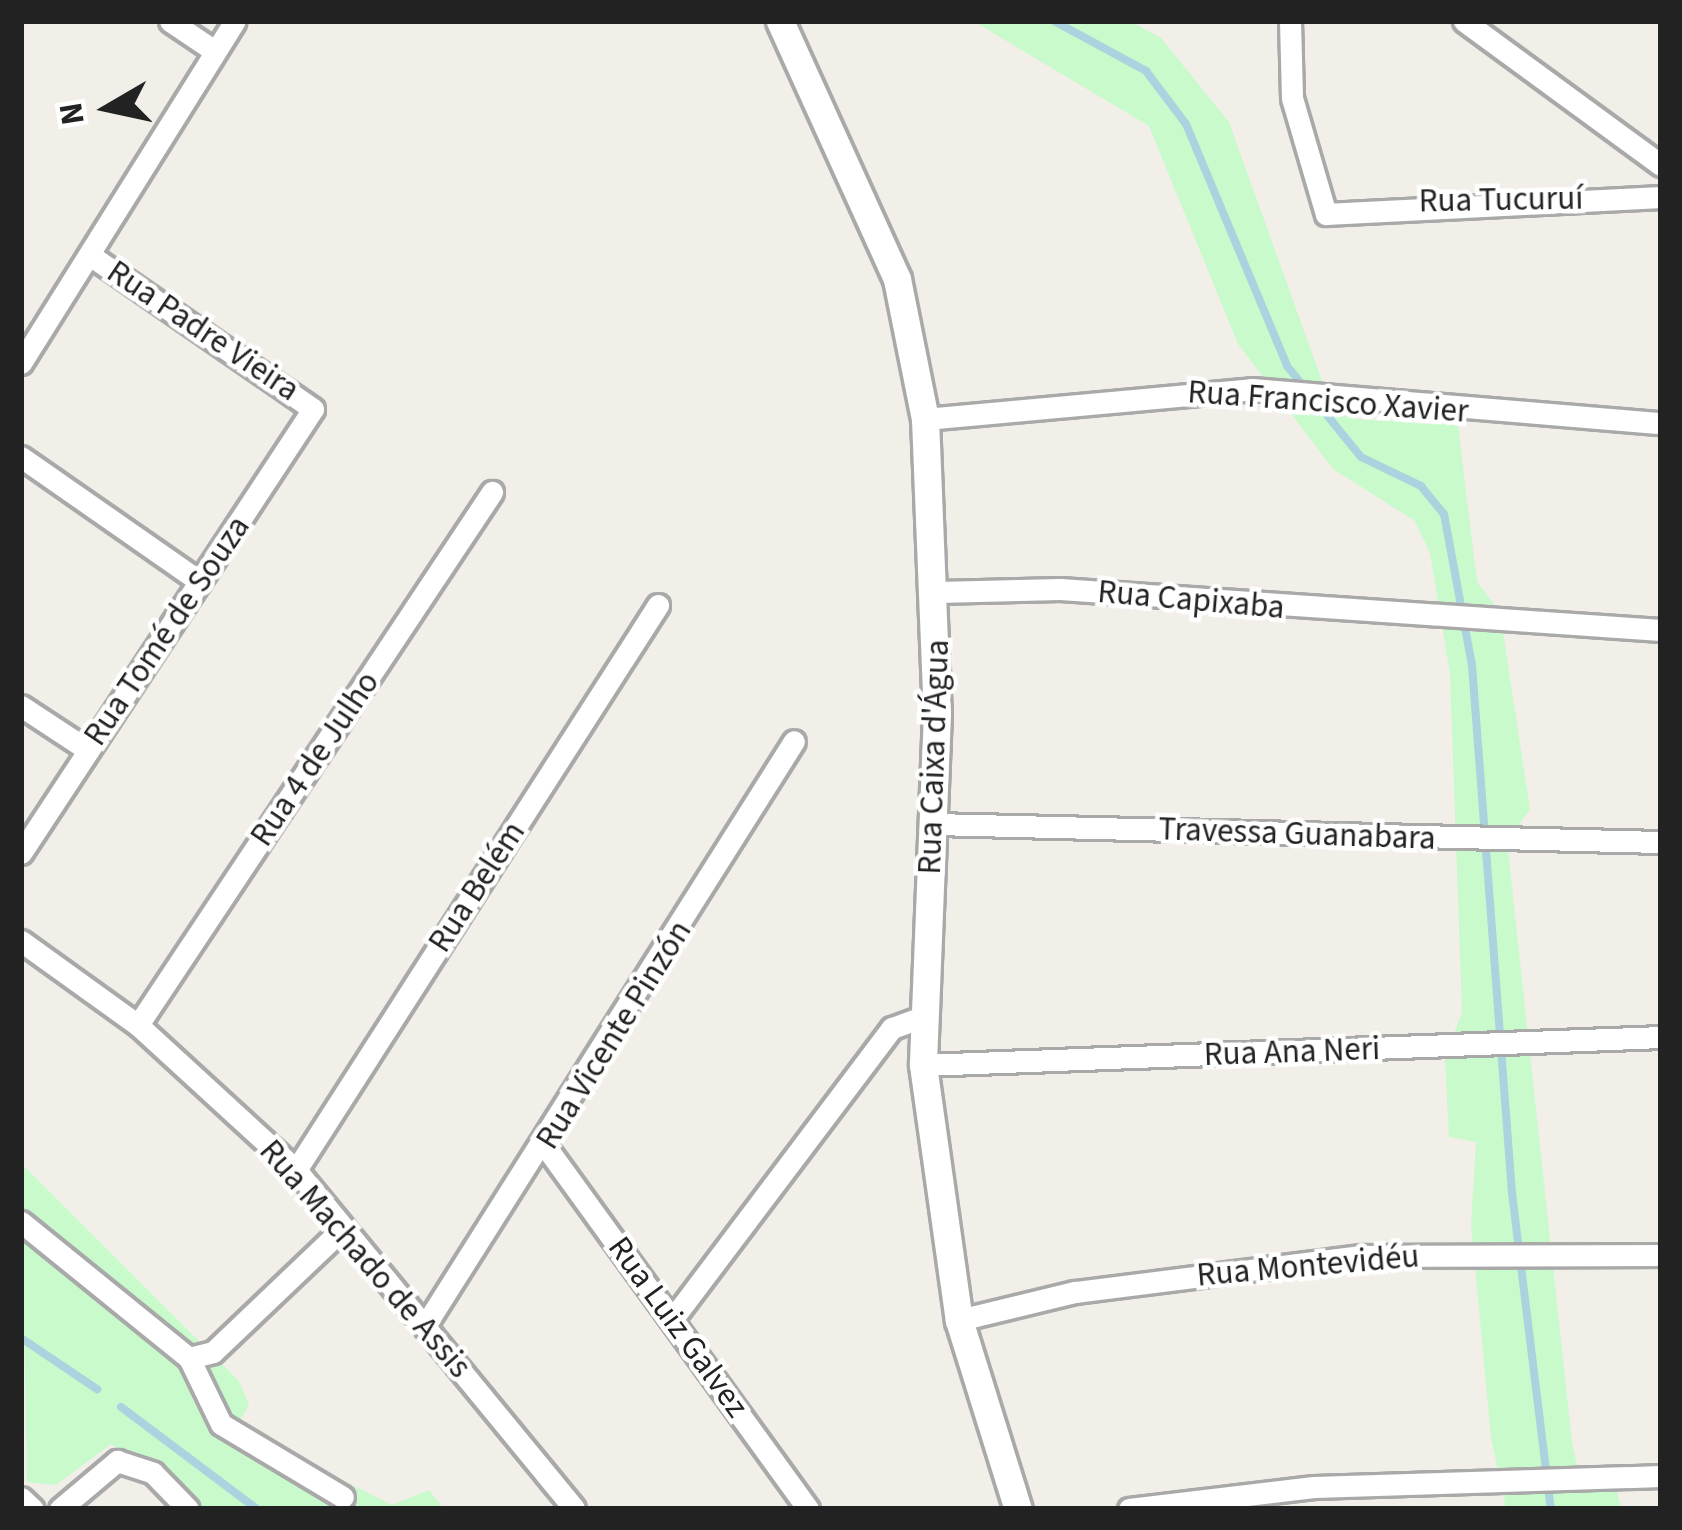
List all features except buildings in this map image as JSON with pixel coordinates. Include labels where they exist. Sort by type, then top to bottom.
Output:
[{"type":"street","points":[[170,21],[214,50]]},
{"type":"street","points":[[21,363],[235,21]]},
{"type":"street","name":"Rua Caixa d'Água","points":[[780,21],[897,279],[925,419],[937,592],[934,824],[923,1065],[958,1320],[1018,1509]]},
{"type":"street","name":"Rua Tucuruí","points":[[1290,21],[1292,98],[1327,214],[1401,201],[1661,196]]},
{"type":"street","points":[[1464,21],[1661,165]]},
{"type":"street","name":"Rua Padre Vieira","points":[[90,255],[313,409]]},
{"type":"street","name":"Rua Francisco Xavier","points":[[925,419],[1057,412],[1160,392],[1265,392],[1328,401],[1661,423]]},
{"type":"street","name":"Rua Tomé de Souza","points":[[21,853],[313,409]]},
{"type":"street","points":[[21,457],[200,582]]},
{"type":"street","name":"Rua 4 de Julho","points":[[138,1025],[492,492]]},
{"type":"street","name":"Rua Capixaba","points":[[937,592],[1060,589],[1444,623],[1661,630]]},
{"type":"street","name":"Rua Belém","points":[[296,1170],[658,605]]},
{"type":"street","points":[[21,706],[88,751]]},
{"type":"street","name":"Rua Vicente Pinzón","points":[[426,1324],[546,1147],[794,742]]},
{"type":"street","name":"Travessa Guanabara","points":[[934,824],[1661,842]]},
{"type":"street","name":"Rua Machado de Assis","points":[[21,941],[138,1025],[296,1170],[574,1509]]},
{"type":"street","points":[[674,1317],[892,1028],[923,1017]]},
{"type":"street","name":"Rua Ana Neri","points":[[923,1065],[1661,1037]]},
{"type":"street","name":"Rua Luiz Galvez","points":[[546,1147],[674,1317],[808,1509]]},
{"type":"street","points":[[21,1222],[189,1358],[220,1424],[343,1497]]},
{"type":"street","points":[[189,1358],[213,1352],[343,1228]]},
{"type":"street","name":"Rua Montevidéu","points":[[958,1320],[1255,1266],[1502,1253],[1661,1255]]},
{"type":"street","points":[[60,1509],[117,1461],[153,1473],[188,1509]]},
{"type":"street","points":[[1129,1509],[1523,1476],[1661,1476]]},
{"type":"street","points":[[21,1498],[33,1509]]},
{"type":"green space","points":[[973,21],[1130,21],[1161,38],[1229,122],[1322,381],[1357,419],[1458,425],[1477,582],[1500,612],[1530,809],[1507,841],[1572,1442],[1577,1466],[1616,1487],[1621,1509],[1506,1509],[1491,1438],[1471,1225],[1476,1142],[1449,1137],[1445,1059],[1462,1012],[1450,674],[1430,553],[1415,521],[1333,469],[1238,344],[1149,126]]},
{"type":"green space","points":[[21,1163],[239,1381],[249,1405],[236,1427],[392,1505],[429,1490],[444,1509],[203,1509],[111,1444],[56,1485],[27,1482]]},
{"type":"waterway","points":[[1054,21],[1146,71],[1186,124],[1287,366],[1361,457],[1421,486],[1444,514],[1472,665],[1512,1193],[1551,1509]]},
{"type":"waterway","points":[[21,1338],[97,1389]]},
{"type":"waterway","points":[[121,1407],[257,1509]]}]
